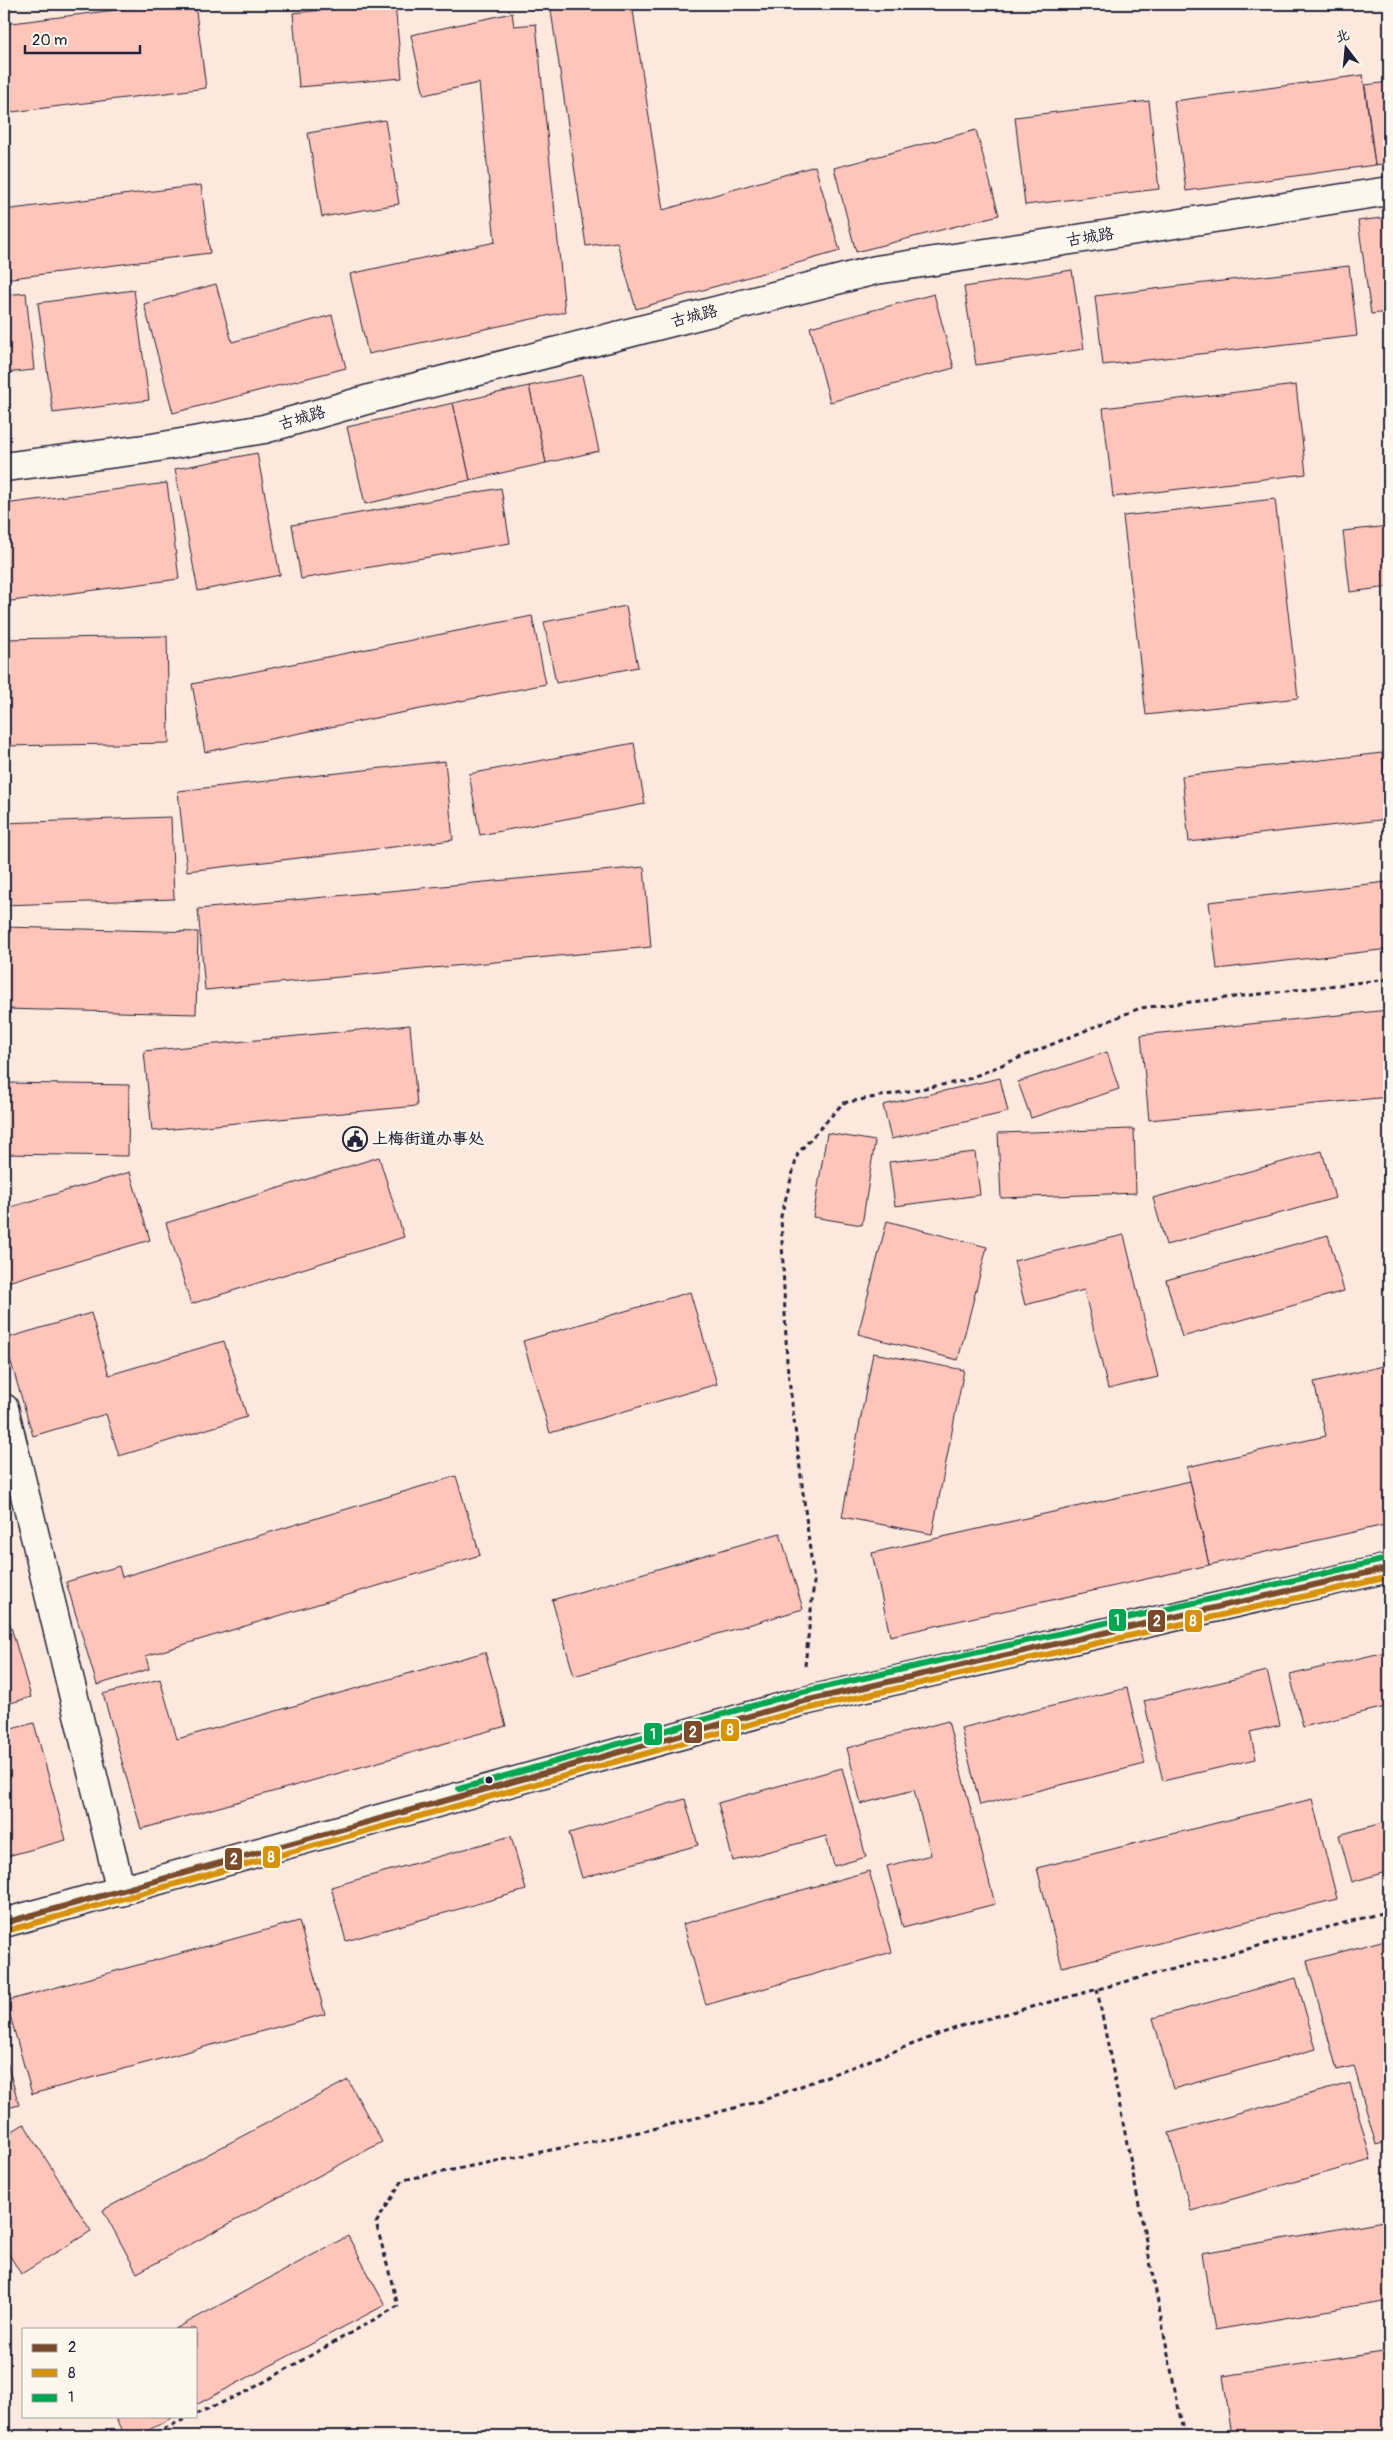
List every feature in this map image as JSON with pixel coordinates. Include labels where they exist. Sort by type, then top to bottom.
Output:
[{"type":"street","name":"古城路","points":[[4,467],[146,449],[264,429],[372,398],[876,270],[1389,191]]},
{"type":"street","points":[[4,1408],[121,1892]]},
{"type":"street","points":[[4,1923],[800,1702],[1389,1568]]},
{"type":"path","points":[[800,1702],[814,1582],[787,1363],[781,1216],[798,1153],[844,1103],[963,1081],[1140,1008],[1389,980]]},
{"type":"path","points":[[198,2413],[248,2391],[398,2306],[376,2223],[403,2180],[649,2130],[761,2101],[964,2025],[1389,1911]]},
{"type":"path","points":[[1097,1989],[1184,2436]]},
{"type":"path","points":[[147,2436],[188,2418]]},
{"type":"building","points":[[163,4],[195,4],[206,88],[4,113],[4,24]]},
{"type":"building","points":[[395,4],[402,78],[299,87],[293,13]]},
{"type":"building","points":[[550,4],[632,4],[663,210],[815,166],[840,251],[636,309],[617,242],[586,246]]},
{"type":"building","points":[[512,13],[514,26],[536,24],[565,312],[368,354],[350,274],[495,242],[479,83],[424,95],[411,35]]},
{"type":"building","points":[[1363,75],[1375,165],[1186,191],[1174,101]]},
{"type":"building","points":[[1389,82],[1389,163],[1375,165],[1365,85]]},
{"type":"building","points":[[1149,101],[1159,189],[1025,205],[1015,117]]},
{"type":"building","points":[[385,120],[399,204],[322,217],[308,133]]},
{"type":"building","points":[[976,130],[999,215],[856,252],[834,168]]},
{"type":"building","points":[[201,185],[210,253],[4,279],[4,210]]},
{"type":"building","points":[[1389,217],[1389,312],[1371,314],[1358,221]]},
{"type":"building","points":[[1349,266],[1357,336],[1103,365],[1095,296]]},
{"type":"building","points":[[1072,270],[1084,349],[976,365],[964,287]]},
{"type":"building","points":[[216,284],[232,342],[332,315],[346,368],[173,413],[144,304]]},
{"type":"building","points":[[134,290],[149,400],[53,413],[38,303]]},
{"type":"building","points":[[26,293],[34,370],[4,373],[4,295]]},
{"type":"building","points":[[934,294],[954,368],[830,402],[810,327]]},
{"type":"building","points":[[582,375],[599,451],[546,463],[529,386]]},
{"type":"building","points":[[1296,385],[1306,474],[1113,497],[1103,408]]},
{"type":"building","points":[[529,386],[546,463],[470,480],[453,403]]},
{"type":"building","points":[[453,403],[470,480],[365,504],[347,427]]},
{"type":"building","points":[[1389,409],[1389,453],[1383,410]]},
{"type":"building","points":[[257,453],[280,575],[198,591],[175,469]]},
{"type":"building","points":[[167,483],[179,579],[4,602],[4,504]]},
{"type":"building","points":[[501,488],[510,543],[301,579],[292,525]]},
{"type":"building","points":[[1275,499],[1298,698],[1146,715],[1123,516]]},
{"type":"building","points":[[1389,526],[1389,587],[1350,592],[1343,531]]},
{"type":"building","points":[[626,606],[638,667],[556,683],[544,622]]},
{"type":"building","points":[[532,616],[546,684],[205,752],[192,684]]},
{"type":"building","points":[[167,636],[169,743],[4,746],[4,639]]},
{"type":"building","points":[[634,743],[645,804],[480,835],[469,774]]},
{"type":"building","points":[[1382,753],[1389,819],[1189,842],[1182,776]]},
{"type":"building","points":[[445,761],[453,840],[187,871],[178,791]]},
{"type":"building","points":[[171,817],[174,899],[4,905],[4,823]]},
{"type":"building","points":[[644,867],[651,947],[205,990],[198,909]]},
{"type":"building","points":[[1387,882],[1389,949],[1217,969],[1209,902]]},
{"type":"building","points":[[4,927],[198,932],[196,1014],[4,1009]]},
{"type":"building","points":[[1389,1010],[1389,1097],[1149,1120],[1141,1035]]},
{"type":"building","points":[[410,1025],[417,1106],[152,1131],[144,1051]]},
{"type":"building","points":[[1107,1052],[1119,1089],[1031,1118],[1018,1082]]},
{"type":"building","points":[[1000,1078],[1008,1112],[891,1139],[883,1105]]},
{"type":"building","points":[[4,1083],[129,1085],[128,1156],[4,1154]]},
{"type":"building","points":[[1134,1129],[1136,1193],[1001,1198],[998,1133]]},
{"type":"building","points":[[827,1133],[875,1141],[862,1225],[813,1217]]},
{"type":"building","points":[[1322,1151],[1335,1198],[1166,1245],[1153,1198]]},
{"type":"building","points":[[975,1152],[980,1195],[895,1206],[889,1162]]},
{"type":"building","points":[[379,1157],[404,1237],[191,1304],[166,1223]]},
{"type":"building","points":[[130,1172],[150,1240],[4,1283],[4,1209]]},
{"type":"building","points":[[887,1221],[987,1247],[958,1360],[858,1334]]},
{"type":"building","points":[[1124,1235],[1158,1377],[1108,1389],[1084,1290],[1025,1305],[1014,1261]]},
{"type":"building","points":[[1328,1235],[1344,1291],[1182,1337],[1166,1280]]},
{"type":"building","points":[[690,1292],[717,1384],[550,1433],[523,1341]]},
{"type":"building","points":[[91,1313],[109,1375],[224,1341],[247,1417],[119,1456],[106,1414],[33,1436],[4,1339]]},
{"type":"building","points":[[873,1353],[964,1370],[932,1534],[842,1517]]},
{"type":"building","points":[[1388,1365],[1389,1524],[1209,1565],[1187,1467],[1326,1436],[1314,1382]]},
{"type":"building","points":[[456,1476],[480,1555],[146,1656],[149,1669],[97,1685],[66,1582],[119,1566],[122,1577]]},
{"type":"building","points":[[1190,1481],[1209,1565],[890,1636],[872,1553]]},
{"type":"building","points":[[780,1533],[803,1609],[574,1676],[552,1600]]},
{"type":"building","points":[[4,1602],[31,1697],[4,1705]]},
{"type":"building","points":[[1389,1651],[1389,1706],[1303,1727],[1290,1675]]},
{"type":"building","points":[[485,1652],[506,1726],[141,1829],[103,1694],[160,1679],[177,1739]]},
{"type":"building","points":[[1267,1671],[1280,1725],[1250,1732],[1256,1759],[1163,1781],[1144,1701]]},
{"type":"building","points":[[1127,1688],[1145,1764],[980,1805],[961,1728]]},
{"type":"building","points":[[948,1721],[995,1904],[903,1928],[887,1866],[931,1855],[914,1790],[861,1804],[847,1748]]},
{"type":"building","points":[[34,1723],[66,1840],[4,1857],[4,1731]]},
{"type":"building","points":[[842,1768],[866,1857],[834,1866],[826,1836],[733,1861],[718,1803]]},
{"type":"building","points":[[685,1799],[698,1845],[582,1878],[569,1833]]},
{"type":"building","points":[[1312,1799],[1337,1899],[1062,1967],[1037,1868]]},
{"type":"building","points":[[1389,1821],[1389,1871],[1352,1882],[1339,1835]]},
{"type":"building","points":[[511,1836],[526,1890],[346,1941],[331,1887]]},
{"type":"building","points":[[869,1871],[892,1952],[706,2005],[683,1924]]},
{"type":"building","points":[[299,1921],[325,2014],[32,2094],[6,2001]]},
{"type":"building","points":[[1389,1939],[1389,2141],[1376,2145],[1354,2066],[1337,2070],[1307,1961]]},
{"type":"building","points":[[1296,1978],[1316,2049],[1173,2089],[1153,2018]]},
{"type":"building","points":[[4,2052],[19,2105],[4,2109]]},
{"type":"building","points":[[348,2080],[382,2142],[137,2273],[103,2210]]},
{"type":"building","points":[[1350,2083],[1371,2160],[1191,2211],[1169,2133]]},
{"type":"building","points":[[24,2124],[91,2231],[21,2274],[4,2246],[4,2136]]},
{"type":"building","points":[[1389,2220],[1389,2300],[1215,2330],[1202,2253]]},
{"type":"building","points":[[348,2236],[385,2305],[198,2404],[198,2328],[177,2328]]},
{"type":"building","points":[[1389,2351],[1389,2430],[1350,2436],[1232,2436],[1223,2376]]},
{"type":"building","points":[[115,2418],[171,2418],[138,2436],[125,2436]]},
{"type":"building","points":[[14,2431],[17,2436],[4,2436]]},
{"type":"transit line","name":"1","points":[[459,1789],[798,1693],[1387,1559]]},
{"type":"transit line","name":"2","points":[[4,1923],[800,1702],[1389,1568]]},
{"type":"transit line","name":"8","points":[[6,1931],[802,1710],[1389,1577]]},
{"type":"place","name":"上梅街道办事处","points":[[355,1139]]}]
